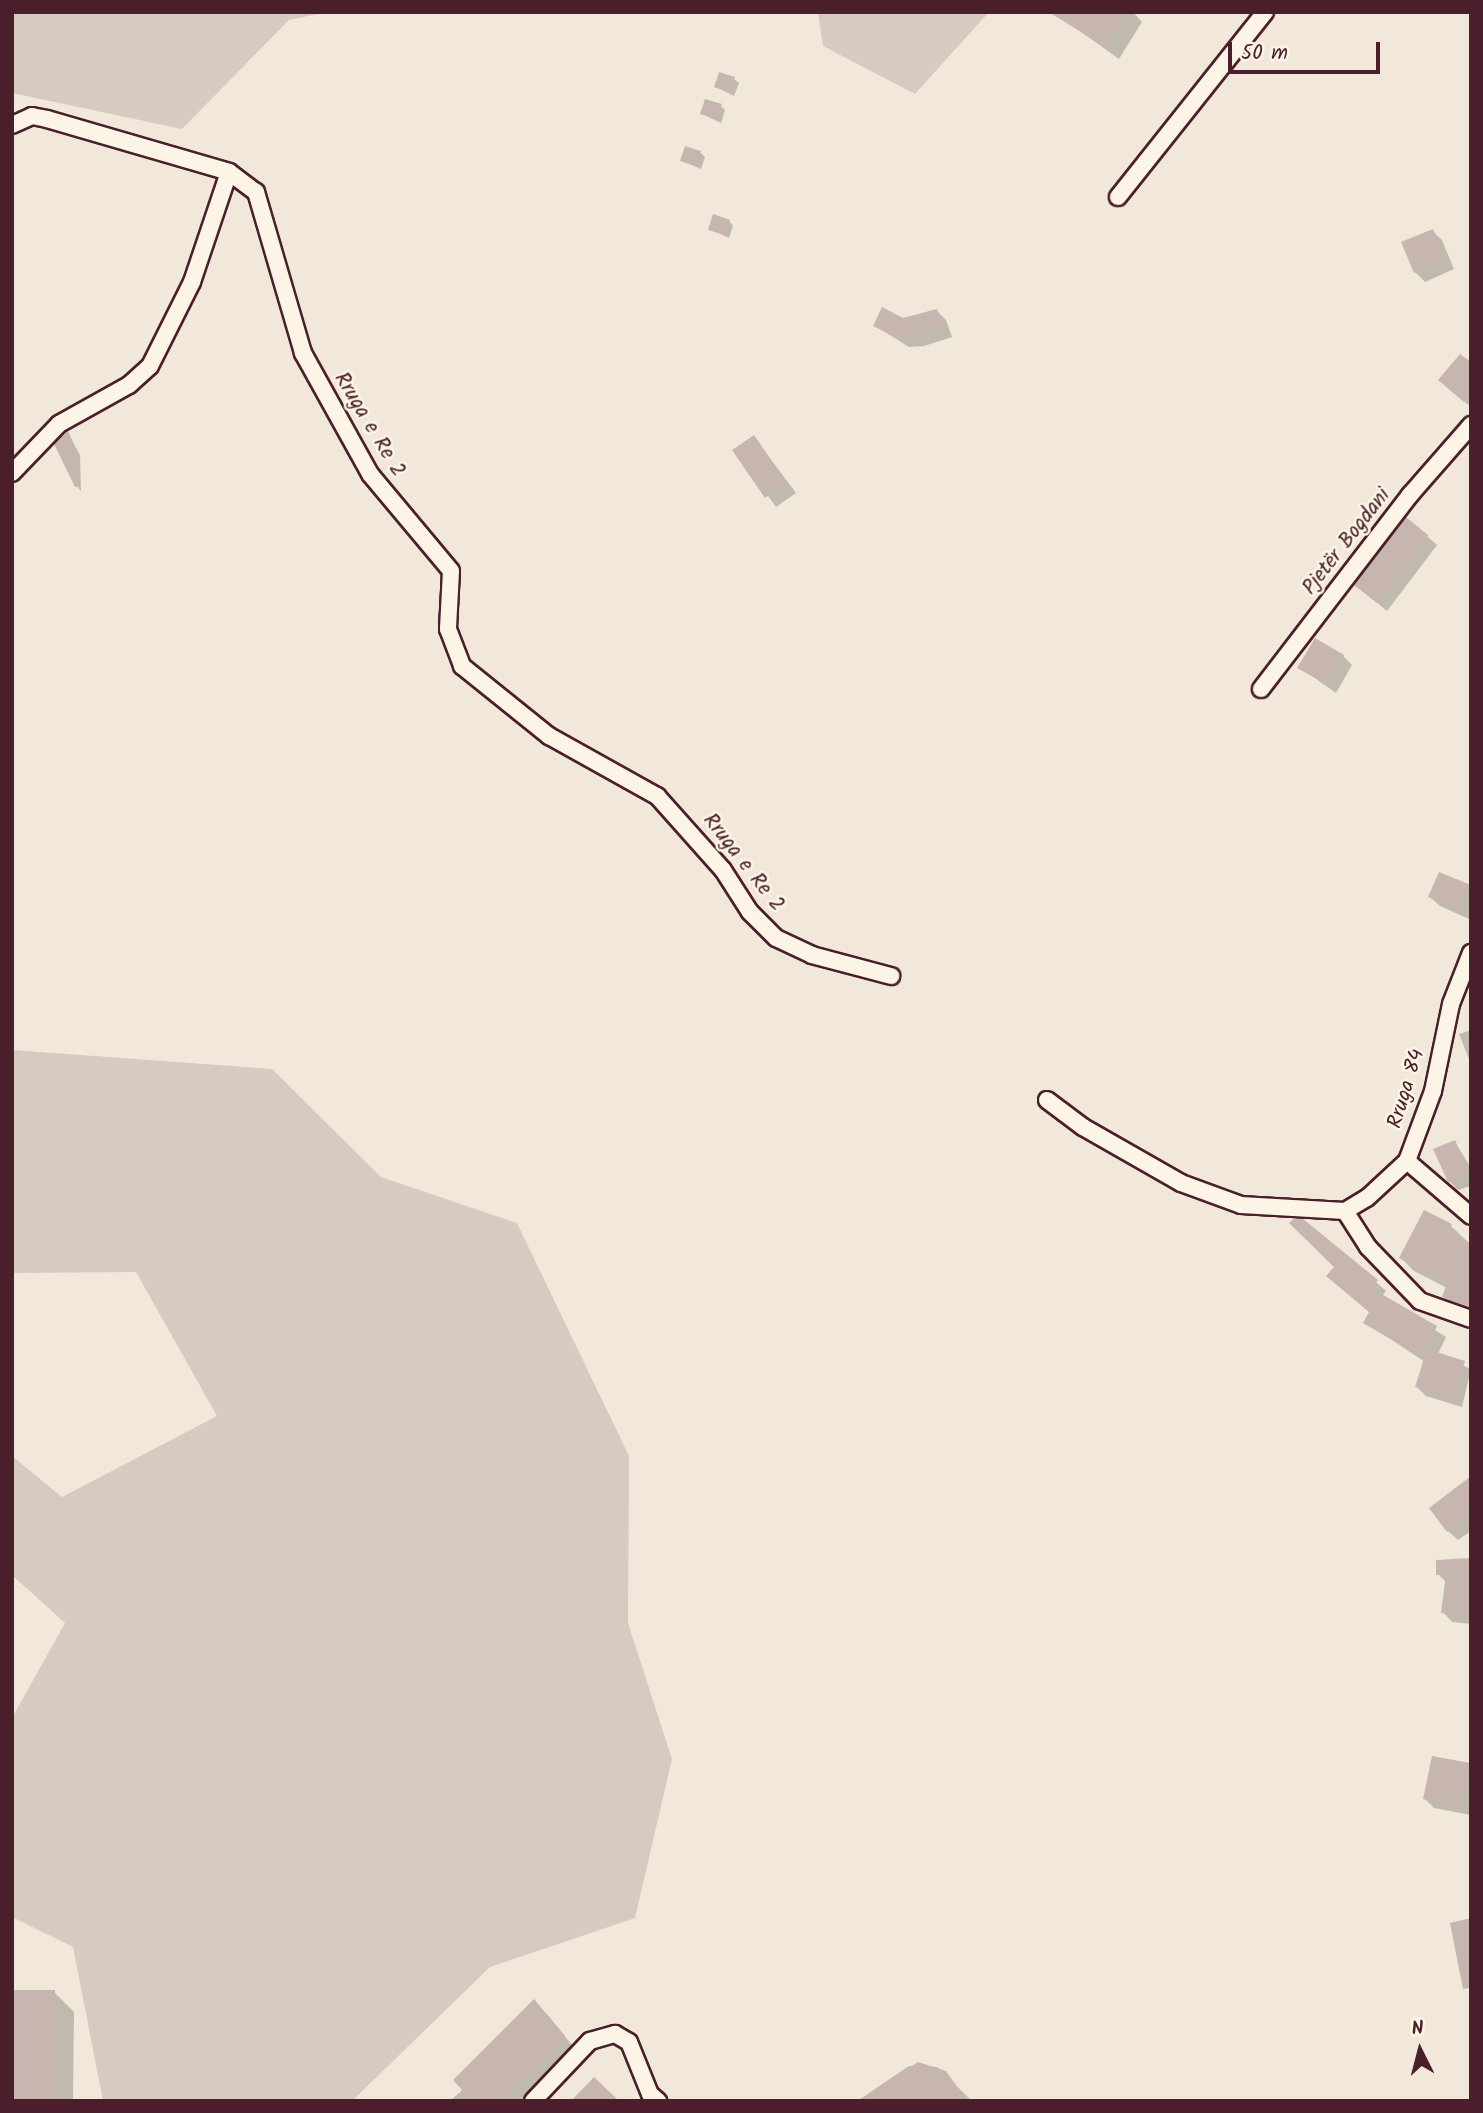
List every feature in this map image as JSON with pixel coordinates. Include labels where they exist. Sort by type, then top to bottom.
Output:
[{"type":"street","points":[[1118,197],[1265,12]]},
{"type":"street","points":[[12,125],[32,116],[47,119],[229,172],[192,282],[150,366],[129,385],[59,424],[12,473]]},
{"type":"street","name":"Rruga e Re 2","points":[[229,172],[262,201],[303,353],[370,474],[450,571],[448,629],[462,666],[549,736],[657,796],[723,870],[750,912],[776,938],[812,955],[891,976]]},
{"type":"street","name":"Pjetër Bogdani","points":[[1261,689],[1410,495],[1471,425]]},
{"type":"street","name":"Rruga 84","points":[[1345,1211],[1367,1198],[1407,1161],[1433,1091],[1451,1004],[1471,953]]},
{"type":"street","points":[[1046,1100],[1083,1127],[1181,1183],[1241,1205],[1345,1211],[1368,1247],[1420,1301],[1471,1320]]},
{"type":"street","points":[[1407,1161],[1471,1216]]},
{"type":"street","points":[[533,2101],[590,2041],[615,2034],[629,2042],[650,2094],[658,2101]]},
{"type":"shaded area","points":[[12,12],[328,12],[289,20],[182,129],[12,93]]},
{"type":"shaded area","points":[[818,12],[989,12],[915,94],[823,46]]},
{"type":"shaded area","points":[[12,1050],[272,1069],[381,1177],[517,1223],[629,1456],[628,1623],[672,1759],[635,1918],[490,1967],[352,2101],[103,2101],[73,1947],[12,1917],[12,1718],[65,1623],[12,1575],[12,1456],[62,1497],[217,1416],[136,1272],[12,1273]]},
{"type":"building","points":[[1049,12],[1125,12],[1103,46]]},
{"type":"building","points":[[719,72],[735,77],[730,93],[714,87]]},
{"type":"building","points":[[705,99],[722,104],[716,119],[700,114]]},
{"type":"building","points":[[685,146],[701,151],[697,166],[680,161]]},
{"type":"building","points":[[713,214],[730,220],[725,235],[708,230]]},
{"type":"building","points":[[1433,229],[1446,259],[1414,273],[1401,242]]},
{"type":"building","points":[[882,307],[903,318],[937,309],[943,327],[898,338],[873,326]]},
{"type":"building","points":[[1460,354],[1471,362],[1471,394],[1464,402],[1438,380]]},
{"type":"building","points":[[68,431],[76,449],[79,486],[75,487],[54,444]]},
{"type":"building","points":[[754,435],[787,483],[765,498],[732,450]]},
{"type":"building","points":[[1406,517],[1428,535],[1377,603],[1354,585]]},
{"type":"building","points":[[1315,638],[1344,655],[1326,684],[1297,668]]},
{"type":"building","points":[[1439,872],[1471,885],[1459,911],[1428,897]]},
{"type":"building","points":[[1455,1140],[1469,1174],[1448,1182],[1433,1149]]},
{"type":"building","points":[[1424,1210],[1452,1224],[1447,1234],[1471,1243],[1471,1308],[1442,1297],[1447,1283],[1399,1258]]},
{"type":"building","points":[[1293,1219],[1303,1219],[1378,1280],[1371,1288],[1437,1326],[1423,1358],[1363,1323],[1369,1312],[1326,1276],[1334,1267],[1289,1223]]},
{"type":"building","points":[[1427,1349],[1465,1361],[1453,1399],[1415,1387]]},
{"type":"building","points":[[1471,1476],[1471,1514],[1447,1532],[1429,1508]]},
{"type":"building","points":[[1470,1558],[1471,1617],[1441,1613],[1446,1574],[1436,1575],[1436,1560]]},
{"type":"building","points":[[1432,1756],[1470,1763],[1461,1807],[1423,1799]]},
{"type":"building","points":[[1471,1918],[1471,1988],[1463,1989],[1450,1923]]},
{"type":"building","points":[[12,1990],[55,1990],[54,2101],[12,2101]]},
{"type":"building","points":[[534,1999],[565,2036],[501,2101],[472,2101],[453,2080]]},
{"type":"building","points":[[918,2062],[946,2071],[967,2101],[857,2101]]},
{"type":"building","points":[[594,2077],[619,2101],[571,2101]]}]
